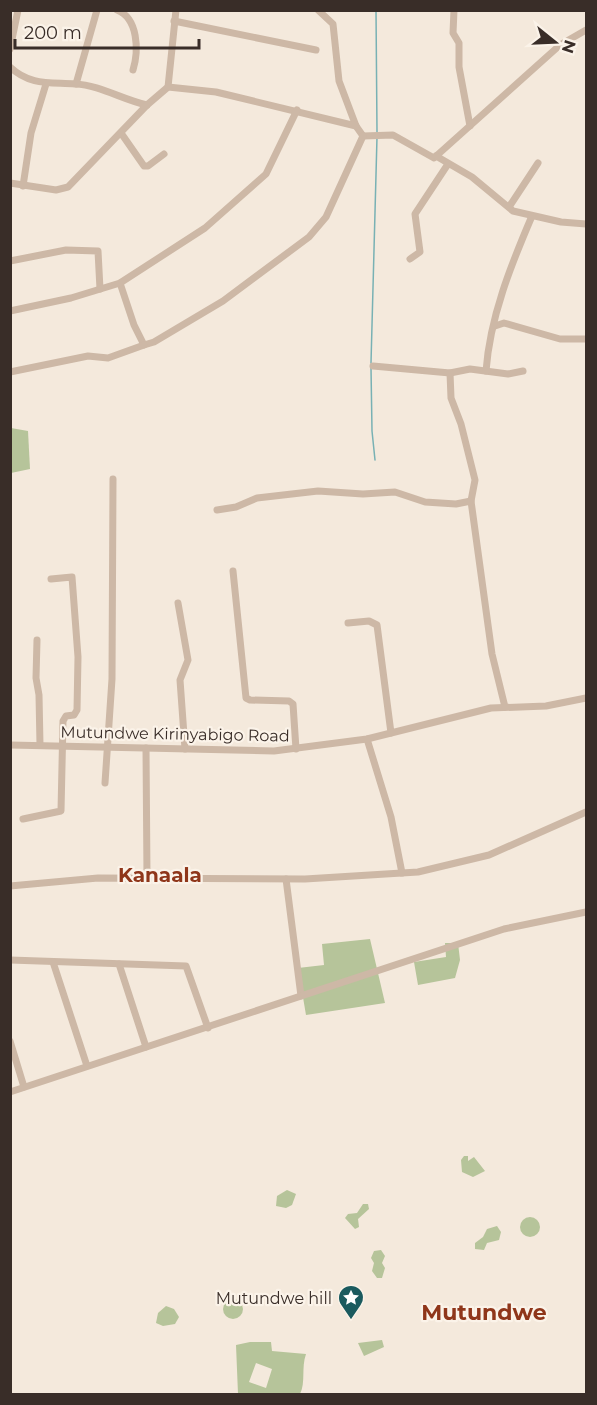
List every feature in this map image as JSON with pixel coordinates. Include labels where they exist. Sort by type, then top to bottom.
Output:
[{"type":"street","points":[[10,49],[18,10]]},
{"type":"street","points":[[76,84],[97,10]]},
{"type":"street","points":[[117,10],[129,16],[133,25],[133,70]]},
{"type":"street","points":[[10,183],[56,190],[68,187],[147,105],[168,87],[176,10]]},
{"type":"street","points":[[318,10],[333,24],[336,34],[335,59],[339,81],[356,126],[363,136]]},
{"type":"street","points":[[454,10],[453,33],[459,43],[459,67],[471,126]]},
{"type":"street","points":[[174,21],[316,50]]},
{"type":"street","points":[[436,156],[560,45],[586,30]]},
{"type":"street","points":[[10,67],[27,79],[45,84],[76,84],[147,105]]},
{"type":"street","points":[[23,186],[31,133],[45,84]]},
{"type":"street","points":[[168,87],[216,92],[356,126]]},
{"type":"street","points":[[10,310],[71,298],[120,283],[205,228],[266,174],[297,110]]},
{"type":"street","points":[[121,133],[144,166],[164,154]]},
{"type":"street","points":[[363,136],[393,135],[436,156],[472,177],[513,211],[586,224]]},
{"type":"street","points":[[10,372],[88,356],[108,358],[154,342],[223,301],[309,237],[326,217],[363,136]]},
{"type":"street","points":[[508,207],[538,163]]},
{"type":"street","points":[[410,259],[420,252],[414,220],[417,208],[448,164]]},
{"type":"street","points":[[486,370],[490,336],[495,326],[518,246],[532,216]]},
{"type":"street","points":[[10,261],[66,250],[98,251],[100,289]]},
{"type":"street","points":[[120,283],[134,325],[144,345]]},
{"type":"street","points":[[495,326],[504,323],[560,339],[586,339]]},
{"type":"street","points":[[373,366],[450,373],[470,369],[508,374],[523,371]]},
{"type":"street","points":[[450,373],[451,398],[461,424],[476,480],[471,501],[492,654],[505,707]]},
{"type":"street","points":[[105,783],[112,679],[113,479]]},
{"type":"street","points":[[217,510],[236,507],[257,498],[318,491],[363,494],[395,492],[425,502],[456,504],[471,501]]},
{"type":"street","points":[[233,571],[246,698],[289,701],[293,704],[296,749]]},
{"type":"street","points":[[23,819],[61,812],[64,718],[74,715],[77,710],[77,632],[72,577],[51,579]]},
{"type":"street","points":[[178,603],[188,660],[180,680],[185,749]]},
{"type":"street","points":[[348,623],[369,621],[377,625],[391,733]]},
{"type":"street","points":[[37,640],[39,745]]},
{"type":"street","name":"Mutundwe Kirinyabigo Road","points":[[10,745],[274,752],[367,740],[505,707],[546,706],[586,698]]},
{"type":"street","points":[[367,740],[391,817],[402,873]]},
{"type":"street","points":[[146,748],[147,877]]},
{"type":"street","points":[[10,886],[77,879],[147,877],[286,879],[402,873],[450,866],[489,855],[586,812]]},
{"type":"street","points":[[286,879],[301,996]]},
{"type":"street","points":[[10,1092],[504,929],[586,912]]},
{"type":"street","points":[[10,960],[186,966],[208,1028]]},
{"type":"street","points":[[53,962],[87,1066]]},
{"type":"street","points":[[119,964],[146,1047]]},
{"type":"street","points":[[10,1041],[24,1087]]},
{"type":"green space","points":[[11,428],[28,431],[30,469],[11,473]]},
{"type":"green space","points":[[370,939],[385,1003],[306,1015],[298,968],[324,965],[322,944]]},
{"type":"green space","points":[[445,943],[458,943],[460,960],[455,978],[418,985],[414,962],[446,957]]},
{"type":"green space","points":[[464,1156],[468,1156],[468,1161],[474,1157],[485,1171],[473,1177],[462,1172],[461,1160]]},
{"type":"green space","points":[[287,1190],[296,1194],[292,1205],[286,1208],[276,1206],[277,1196]]},
{"type":"green space","points":[[363,1204],[368,1204],[369,1209],[358,1219],[359,1227],[355,1229],[345,1218],[348,1214],[357,1213]]},
{"type":"green space","points":[[530,1217],[537,1220],[540,1227],[537,1234],[530,1237],[523,1234],[520,1227],[523,1220]]},
{"type":"green space","points":[[497,1226],[501,1232],[499,1240],[487,1243],[484,1250],[475,1249],[475,1243],[483,1237],[487,1229]]},
{"type":"green space","points":[[381,1250],[385,1256],[382,1263],[385,1268],[382,1278],[377,1278],[372,1271],[374,1263],[371,1258],[374,1251]]},
{"type":"green space","points":[[233,1299],[240,1302],[243,1309],[240,1316],[233,1319],[226,1316],[223,1309],[226,1302]]},
{"type":"green space","points":[[166,1306],[174,1309],[179,1317],[175,1324],[163,1326],[156,1323],[158,1313]]},
{"type":"green space","points":[[382,1340],[384,1347],[364,1356],[358,1343]]},
{"type":"green space","points":[[271,1342],[272,1351],[306,1354],[300,1394],[238,1394],[236,1345]],"holes":[[[256,1363],[272,1369],[266,1388],[249,1382]]]},
{"type":"waterway","points":[[376,10],[377,132]]},
{"type":"waterway","points":[[371,363],[377,137]]},
{"type":"waterway","points":[[371,368],[375,460]]},
{"type":"place","name":"Mutundwe hill","points":[[351,1321]]},
{"type":"district","name":"Kanaala","points":[[160,875]]},
{"type":"district","name":"Mutundwe","points":[[484,1312]]}]
